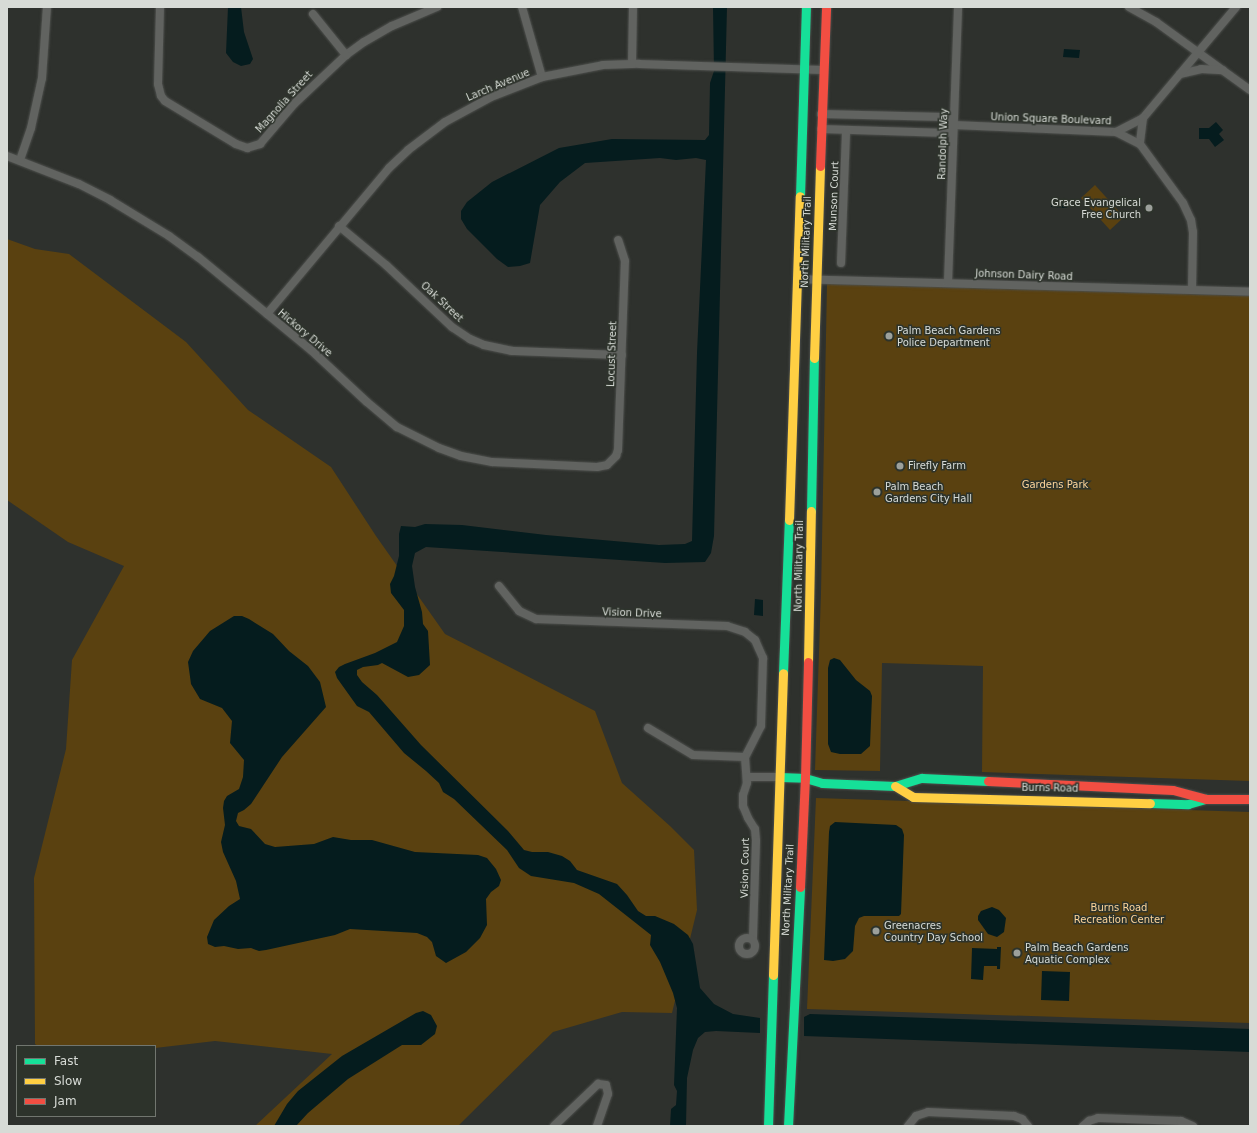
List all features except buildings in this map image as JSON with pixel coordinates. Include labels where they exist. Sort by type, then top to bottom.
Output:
[{"type":"main road","name":"North Military Trail","points":[[768,1126],[806,7]]},
{"type":"main road","name":"North Military Trail","points":[[788,1126],[805,778],[816,279],[826,7]]},
{"type":"main road","name":"Burns Road","points":[[780,777],[805,778],[822,783],[895,786],[922,778],[1173,790],[1206,799],[1250,799]]},
{"type":"main road","name":"Burns Road","points":[[895,786],[913,797],[1188,804],[1206,799]]},
{"type":"street","points":[[20,160],[30,128],[42,78],[47,7]]},
{"type":"street","name":"Magnolia Street","points":[[160,7],[158,84],[161,96],[165,100],[241,147],[254,147],[260,144],[300,98],[346,55],[364,42],[392,26],[437,7]]},
{"type":"street","points":[[522,7],[542,77]]},
{"type":"street","points":[[632,64],[634,7]]},
{"type":"street","name":"Randolph Way","points":[[948,282],[958,7]]},
{"type":"street","points":[[1129,7],[1156,22],[1250,90]]},
{"type":"street","name":"Union Square Boulevard","points":[[822,114],[945,117],[954,125],[1116,132],[1143,118],[1236,7]]},
{"type":"street","points":[[313,14],[346,55]]},
{"type":"street","name":"Larch Avenue","points":[[267,314],[339,226],[390,168],[445,122],[479,103],[515,86],[542,77],[584,68],[632,64],[823,70]]},
{"type":"street","points":[[1180,74],[1201,69],[1223,70]]},
{"type":"street","points":[[1140,144],[1143,118]]},
{"type":"street","name":"Union Square Boulevard","points":[[821,129],[946,133],[954,125]]},
{"type":"street","name":"Munson Court","points":[[841,263],[846,130]]},
{"type":"street","points":[[1116,132],[1140,144],[1189,214],[1193,232],[1192,290]]},
{"type":"street","name":"Hickory Drive","points":[[7,156],[79,184],[140,217],[198,257],[312,350],[378,413],[397,427],[439,448],[461,456],[492,462],[597,467],[607,465]]},
{"type":"street","name":"Oak Street","points":[[339,226],[386,265],[452,327],[470,339],[491,347],[512,351],[622,355]]},
{"type":"street","name":"Locust Street","points":[[607,465],[616,456],[618,450],[625,261],[618,240]]},
{"type":"street","name":"Johnson Dairy Road","points":[[797,279],[948,282],[1250,292]]},
{"type":"street","name":"Vision Drive","points":[[498,586],[519,611],[536,619],[733,627],[750,636],[758,646],[762,658],[761,726],[745,758]]},
{"type":"street","points":[[648,728],[693,755],[745,758],[747,777],[780,777]]},
{"type":"street","name":"Vision Court","points":[[747,777],[743,806],[755,829],[756,841],[753,939]]},
{"type":"street","points":[[554,1126],[598,1084],[606,1085],[608,1094],[597,1126]]},
{"type":"street","points":[[908,1126],[916,1116],[928,1112],[1014,1116],[1027,1124]]},
{"type":"street","points":[[1083,1125],[1098,1118],[1181,1121],[1193,1126]]},
{"type":"green space","points":[[1095,185],[1124,217],[1110,230],[1081,198]]},
{"type":"green space","points":[[7,239],[35,249],[69,254],[186,342],[248,410],[331,467],[376,536],[445,634],[595,711],[622,783],[670,826],[694,850],[697,910],[672,1013],[622,1012],[553,1032],[458,1126],[255,1126],[332,1054],[215,1041],[156,1048],[156,1045],[35,1044],[34,878],[66,749],[72,660],[124,566],[68,542],[7,500]]},
{"type":"green space","name":"Gardens Park","points":[[827,284],[1250,296],[1250,781],[982,772],[983,666],[882,663],[880,771],[815,770],[821,593]]},
{"type":"green space","name":"Burns Road Recreation Center","points":[[816,798],[1250,812],[1250,1023],[807,1009]]},
{"type":"water","points":[[228,7],[241,7],[244,32],[253,59],[250,64],[241,66],[233,62],[226,53]]},
{"type":"water","points":[[713,7],[727,7],[714,536],[711,553],[705,562],[665,563],[426,547],[415,553],[412,566],[415,587],[422,612],[423,624],[428,631],[430,665],[419,675],[408,677],[382,663],[363,667],[357,670],[357,675],[362,682],[377,695],[421,745],[508,831],[524,850],[532,852],[548,852],[562,856],[570,861],[577,870],[617,884],[638,911],[646,916],[655,916],[674,924],[688,935],[693,944],[700,988],[714,1004],[733,1014],[760,1018],[760,1033],[716,1031],[705,1032],[698,1038],[693,1050],[687,1078],[686,1126],[670,1126],[671,1109],[676,1105],[677,1091],[674,1085],[677,1008],[673,993],[660,962],[650,945],[651,935],[599,894],[574,883],[531,876],[519,868],[507,850],[454,799],[443,792],[439,783],[404,753],[369,712],[357,706],[337,678],[335,672],[339,667],[345,664],[375,653],[397,642],[404,626],[404,610],[391,593],[390,584],[394,576],[399,556],[399,534],[401,526],[415,527],[425,524],[462,525],[546,535],[659,545],[685,544],[692,541],[697,353],[706,160],[696,158],[676,160],[660,158],[585,163],[560,182],[540,205],[530,263],[520,266],[508,267],[497,259],[467,229],[461,219],[461,211],[467,202],[492,182],[559,148],[612,139],[705,140],[709,135],[710,83],[714,71]]},
{"type":"water","points":[[1064,49],[1080,50],[1079,58],[1063,57]]},
{"type":"water","points":[[1216,122],[1223,130],[1219,134],[1224,140],[1215,147],[1209,139],[1199,139],[1199,128],[1209,128]]},
{"type":"water","points":[[1051,199],[1067,200],[1067,208],[1051,207]]},
{"type":"water","points":[[755,599],[763,600],[763,616],[754,615]]},
{"type":"water","points":[[234,616],[242,616],[249,619],[273,634],[289,651],[308,666],[320,682],[326,707],[282,757],[251,804],[238,813],[236,821],[239,826],[251,829],[265,844],[275,847],[314,844],[333,837],[351,840],[372,840],[415,852],[478,855],[487,858],[496,869],[501,880],[499,886],[491,892],[486,899],[487,925],[480,938],[466,952],[446,963],[436,956],[432,942],[427,937],[417,933],[350,929],[335,935],[259,951],[251,948],[238,949],[224,946],[215,947],[208,944],[207,937],[214,920],[229,906],[240,899],[236,881],[223,852],[221,842],[225,825],[223,808],[224,801],[227,796],[239,789],[243,777],[244,760],[230,743],[232,721],[222,708],[200,699],[191,684],[188,662],[193,651],[210,631]]},
{"type":"water","points":[[834,658],[840,660],[856,680],[870,691],[872,696],[870,746],[861,754],[840,754],[831,752],[828,744],[828,668],[830,660]]},
{"type":"water","points":[[835,822],[896,825],[902,829],[904,835],[901,914],[899,916],[864,916],[859,918],[855,926],[853,951],[845,959],[833,961],[824,960],[829,832],[830,826]]},
{"type":"water","points":[[992,907],[999,910],[1006,918],[1004,932],[997,937],[988,934],[978,920],[978,916],[981,911]]},
{"type":"water","points":[[997,947],[1001,947],[1000,969],[997,969],[997,966],[984,966],[983,980],[971,979],[972,948],[997,949]]},
{"type":"water","points":[[1042,971],[1070,972],[1069,1001],[1041,1000]]},
{"type":"water","points":[[423,1011],[431,1015],[437,1026],[435,1034],[421,1045],[402,1045],[348,1079],[308,1113],[296,1126],[274,1126],[287,1104],[298,1091],[342,1056],[416,1013]]},
{"type":"water","points":[[810,1014],[1250,1029],[1250,1052],[804,1036],[804,1017]]},
{"type":"traffic: fast","points":[[800,196],[806,7]]},
{"type":"traffic: fast","points":[[811,511],[814,358]]},
{"type":"traffic: fast","points":[[783,673],[789,520]]},
{"type":"traffic: fast","points":[[780,777],[805,778],[822,783],[895,786],[922,778],[988,781]]},
{"type":"traffic: fast","points":[[1150,803],[1188,804],[1206,799]]},
{"type":"traffic: fast","points":[[788,1126],[800,887]]},
{"type":"traffic: fast","points":[[768,1126],[773,975]]},
{"type":"traffic: slow","points":[[814,358],[820,166]]},
{"type":"traffic: slow","points":[[789,520],[800,196]]},
{"type":"traffic: slow","points":[[808,662],[811,511]]},
{"type":"traffic: slow","points":[[773,975],[783,673]]},
{"type":"traffic: slow","points":[[895,786],[913,797],[1150,803]]},
{"type":"traffic: jam","points":[[820,166],[826,7]]},
{"type":"traffic: jam","points":[[800,887],[808,662]]},
{"type":"traffic: jam","points":[[988,781],[1173,790],[1206,799],[1250,799]]},
{"type":"place","name":"Grace Evangelical Free Church","points":[[1149,208]]},
{"type":"place","name":"Palm Beach Gardens Police Department","points":[[889,336]]},
{"type":"place","name":"Firefly Farm","points":[[900,466]]},
{"type":"place","name":"Palm Beach Gardens City Hall","points":[[877,492]]},
{"type":"place","name":"Greenacres Country Day School","points":[[876,931]]},
{"type":"place","name":"Palm Beach Gardens Aquatic Complex","points":[[1017,953]]}]
